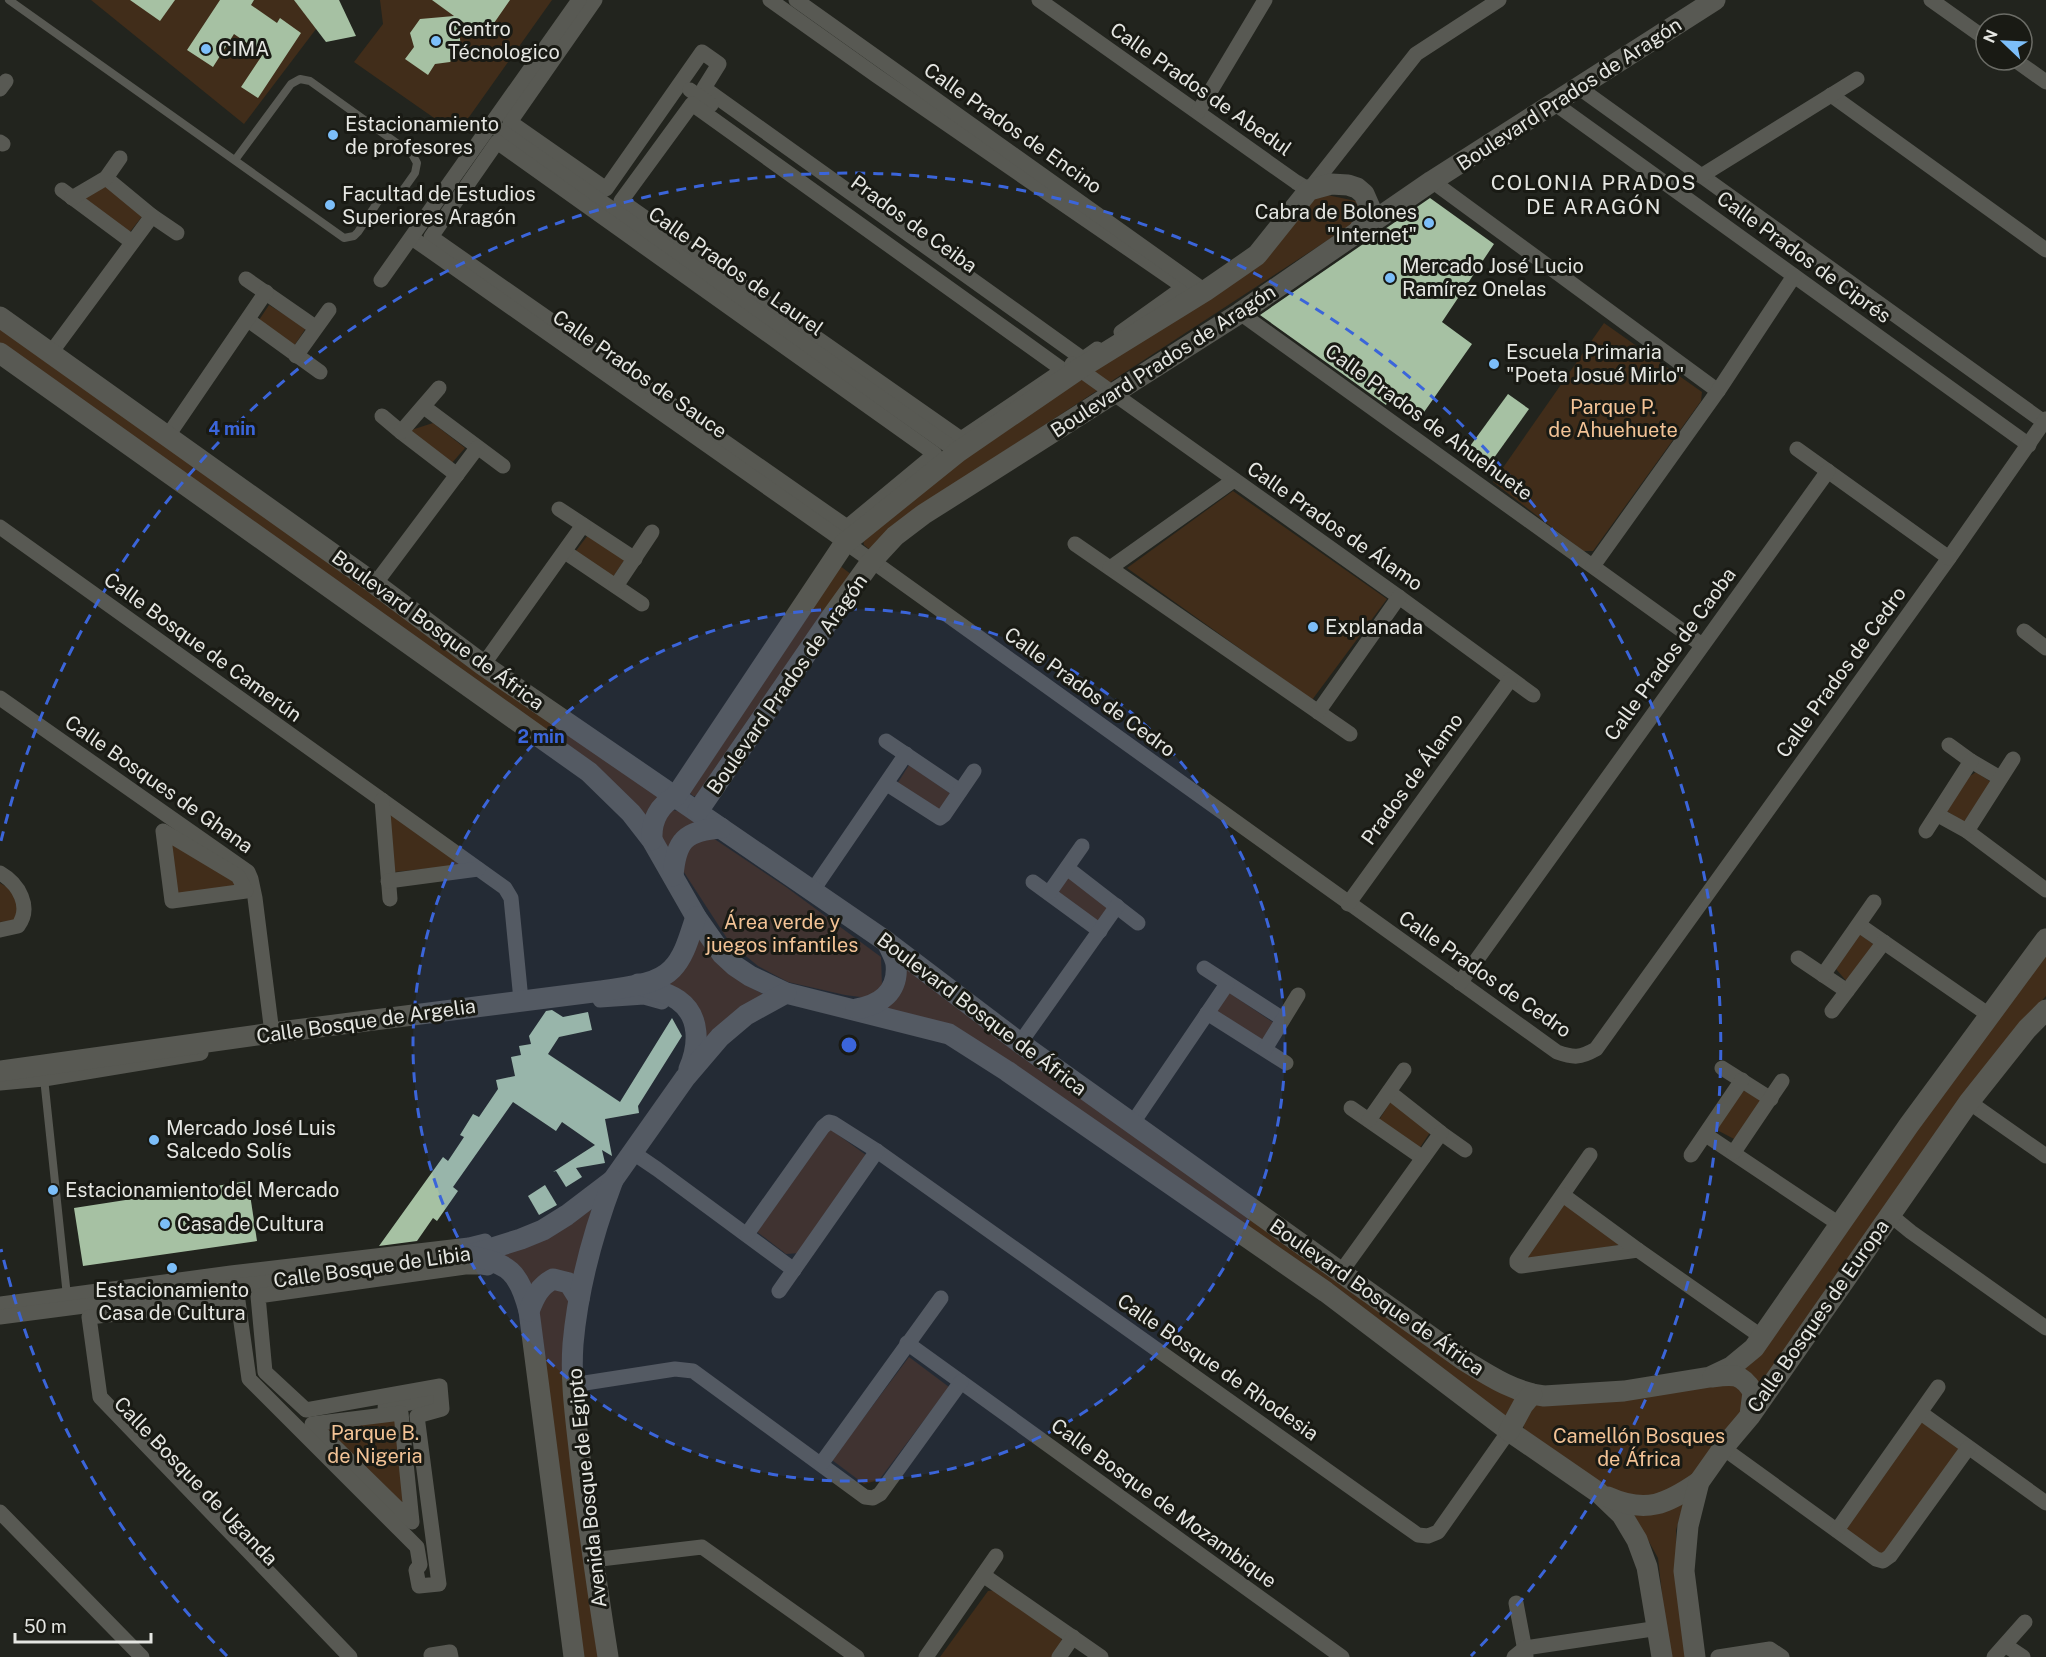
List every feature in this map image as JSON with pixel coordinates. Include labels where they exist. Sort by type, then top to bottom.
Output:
[{"type":"street","points":[[381,280],[579,0]]},
{"type":"street","points":[[595,0],[510,122],[606,189],[702,52],[719,64],[704,88],[1083,359],[1184,287],[770,0]]},
{"type":"street","name":"Calle Prados de Encino","points":[[796,0],[1205,291]]},
{"type":"street","name":"Calle Prados de Abedul","points":[[1039,0],[1309,190]]},
{"type":"street","points":[[1198,112],[1265,0]]},
{"type":"street","points":[[1309,190],[1416,54],[1500,0]]},
{"type":"street","name":"Boulevard Prados de Aragón","points":[[698,811],[830,619],[894,536],[924,514],[1240,313],[1432,181],[1715,0]]},
{"type":"street","points":[[1931,0],[1974,30]]},
{"type":"street","points":[[614,203],[707,65]]},
{"type":"street","points":[[2032,72],[2046,82]]},
{"type":"street","points":[[1701,176],[1857,79]]},
{"type":"street","name":"Calle Prados de Ciprés","points":[[1578,87],[2045,420]]},
{"type":"street","name":"Prados de Ceiba","points":[[690,90],[1113,394]]},
{"type":"street","points":[[1831,95],[2046,250]]},
{"type":"street","name":"Calle Prados de Ciprés","points":[[1554,103],[2029,445]]},
{"type":"street","points":[[692,104],[1063,370],[961,439],[614,203],[692,104]]},
{"type":"street","name":"Calle Prados de Laurel","points":[[491,124],[614,203],[958,452]]},
{"type":"street","points":[[497,142],[896,427],[935,454],[847,527],[431,237],[497,142]]},
{"type":"street","points":[[120,158],[106,178],[67,194],[132,242]]},
{"type":"street","points":[[106,178],[152,216],[177,232]]},
{"type":"street","points":[[1432,181],[1718,391]]},
{"type":"street","points":[[1309,190],[1331,184],[1357,188],[1364,194],[1371,210],[1369,220],[1359,231]]},
{"type":"street","name":"Boulevard Prados de Aragón","points":[[652,840],[651,831],[657,814],[668,800],[676,796],[844,544],[958,452],[1079,369],[1205,291],[1257,255],[1309,190]]},
{"type":"street","points":[[50,354],[152,216]]},
{"type":"street","name":"Calle Prados de Sauce","points":[[412,238],[872,562]]},
{"type":"street","points":[[1593,566],[1718,391],[1794,276]]},
{"type":"street","points":[[246,279],[315,327]]},
{"type":"street","points":[[167,437],[266,292]]},
{"type":"street","points":[[296,356],[315,327],[330,310]]},
{"type":"street","name":"Calle Prados de Ahuehuete","points":[[1240,313],[1702,645]]},
{"type":"street","name":"Boulevard Bosque de África","points":[[0,317],[375,584],[483,665],[887,942],[1132,1124],[1489,1376],[1511,1388],[1532,1395],[1624,1391],[1710,1377],[1731,1367],[1754,1348],[1762,1337]]},
{"type":"street","points":[[248,320],[320,372]]},
{"type":"street","name":"Boulevard Bosque de África","points":[[0,353],[589,772],[631,813],[652,840],[696,917],[722,954],[735,966],[750,976],[786,993],[946,1033],[998,1065],[1326,1293],[1509,1431]]},
{"type":"street","points":[[401,432],[439,388]]},
{"type":"street","name":"Calle Prados de Álamo","points":[[1113,394],[1533,695]]},
{"type":"street","points":[[424,407],[503,466]]},
{"type":"street","points":[[382,416],[457,475]]},
{"type":"street","name":"Calle Prados de Cedro","points":[[872,562],[1557,1052],[1571,1057],[1584,1056],[1596,1048],[1949,558],[2045,420]]},
{"type":"street","points":[[375,584],[477,448]]},
{"type":"street","points":[[1797,449],[1949,558]]},
{"type":"street","name":"Calle Prados de Caoba","points":[[1460,983],[1828,471]]},
{"type":"street","points":[[1110,568],[1234,480]]},
{"type":"street","points":[[558,509],[634,559]]},
{"type":"street","points":[[483,665],[583,525]]},
{"type":"street","name":"Calle Bosque de Camerún","points":[[0,527],[505,888],[510,894],[521,1000]]},
{"type":"street","points":[[616,586],[652,532]]},
{"type":"street","points":[[1075,544],[1350,734]]},
{"type":"street","points":[[565,552],[642,604]]},
{"type":"street","points":[[1318,712],[1399,597]]},
{"type":"street","points":[[2024,631],[2046,648]]},
{"type":"street","name":"Prados de Álamo","points":[[1348,904],[1510,680]]},
{"type":"street","name":"Calle Bosques de Ghana","points":[[0,698],[248,872],[251,879],[250,894],[272,1033]]},
{"type":"street","points":[[886,741],[960,791]]},
{"type":"street","points":[[1949,745],[2000,778]]},
{"type":"street","points":[[813,890],[906,754]]},
{"type":"street","points":[[1967,831],[2013,759]]},
{"type":"street","points":[[1926,831],[1971,761]]},
{"type":"street","points":[[887,784],[940,818],[974,771]]},
{"type":"street","points":[[382,800],[390,900]]},
{"type":"street","points":[[154,806],[167,908],[250,894]]},
{"type":"street","points":[[1938,814],[1967,831],[2046,890]]},
{"type":"street","points":[[672,876],[675,853],[686,837],[695,831],[721,828]]},
{"type":"street","points":[[163,831],[238,876],[250,894],[172,901],[163,831]]},
{"type":"street","points":[[1049,893],[1082,846]]},
{"type":"street","points":[[1067,868],[1138,923]]},
{"type":"street","points":[[388,880],[478,869]]},
{"type":"street","points":[[0,873],[15,885],[24,907],[24,918],[18,926],[0,930]]},
{"type":"street","points":[[1033,882],[1100,931]]},
{"type":"street","points":[[1823,975],[1874,902]]},
{"type":"street","points":[[1020,1043],[1117,906]]},
{"type":"street","name":"Calle Bosque de Argelia","points":[[0,1071],[44,1072],[272,1033],[601,991],[638,984],[662,977],[673,969],[696,917]]},
{"type":"street","points":[[1860,925],[1989,1015]]},
{"type":"street","name":"Calle Bosques de Europa","points":[[1762,1337],[1839,1224],[2046,939]]},
{"type":"street","points":[[855,1009],[878,1003],[892,988],[896,962],[887,942]]},
{"type":"street","points":[[1832,1011],[1884,942]]},
{"type":"street","points":[[1798,958],[1848,991]]},
{"type":"street","points":[[1204,968],[1283,1019]]},
{"type":"street","points":[[638,984],[679,1000],[691,1014],[697,1030],[695,1055],[685,1078]]},
{"type":"street","points":[[1132,1124],[1227,984]]},
{"type":"street","name":"Calle Bosque de Libia","points":[[0,1317],[71,1304],[246,1285],[470,1256],[543,1230],[613,1180],[685,1078],[720,1037],[746,1015],[786,993]]},
{"type":"street","points":[[1265,1049],[1298,995]]},
{"type":"street","points":[[0,1083],[44,1072],[385,1023],[644,997],[664,1002],[682,1016],[688,1037],[683,1060],[675,1077],[609,1170],[563,1208],[517,1232],[469,1245],[71,1304],[0,1304]]},
{"type":"street","name":"Calle Bosques de Europa","points":[[1695,1657],[1684,1571],[1688,1526],[1700,1482],[1723,1448],[1750,1416],[1969,1102],[2027,1029],[2046,1010]]},
{"type":"street","points":[[1207,1013],[1286,1063]]},
{"type":"street","points":[[1722,1068],[1771,1099]]},
{"type":"street","points":[[1369,1120],[1404,1070]]},
{"type":"street","points":[[1691,1155],[1742,1080]]},
{"type":"street","points":[[1734,1152],[1782,1081]]},
{"type":"street","points":[[1389,1092],[1466,1150]]},
{"type":"street","points":[[1969,1102],[2046,1156]]},
{"type":"street","points":[[1351,1108],[1423,1158]]},
{"type":"street","name":"Calle Bosque de Rhodesia","points":[[747,1234],[826,1124],[829,1122],[837,1124],[1418,1535],[1428,1536],[1438,1532],[1509,1431]]},
{"type":"street","points":[[1341,1272],[1441,1133]]},
{"type":"street","points":[[1706,1135],[1839,1224]]},
{"type":"street","points":[[779,1291],[877,1151]]},
{"type":"street","points":[[632,1152],[794,1270]]},
{"type":"street","points":[[1590,1155],[1517,1260],[1518,1265],[1638,1250]]},
{"type":"street","name":"Avenida Bosque de Egipto","points":[[608,1657],[592,1560],[572,1385],[573,1342],[583,1276],[613,1180]]},
{"type":"street","points":[[1563,1195],[1762,1337]]},
{"type":"street","points":[[1889,1214],[2046,1328]]},
{"type":"street","name":"Avenida Bosque de Egipto","points":[[470,1256],[507,1267],[518,1278],[529,1311],[574,1657]]},
{"type":"street","points":[[350,1657],[100,1397],[89,1317],[237,1301],[249,1379],[417,1547],[420,1565],[416,1570],[420,1586],[439,1584],[417,1416],[442,1409],[440,1386],[306,1410],[265,1372],[258,1296],[465,1267],[482,1266],[498,1272],[512,1282],[521,1299],[566,1657]]},
{"type":"street","points":[[529,1311],[543,1284],[553,1279],[570,1283],[579,1299]]},
{"type":"street","points":[[246,1285],[256,1372],[424,1545]]},
{"type":"street","points":[[820,1464],[941,1298]]},
{"type":"street","name":"Calle Bosque de Uganda","points":[[71,1304],[94,1406],[339,1657]]},
{"type":"street","name":"Calle Bosque de Mozambique","points":[[908,1343],[1342,1657]]},
{"type":"street","points":[[572,1385],[675,1369],[693,1371],[865,1497],[873,1498],[877,1497],[961,1382]]},
{"type":"street","points":[[1710,1377],[1730,1375],[1743,1379],[1753,1392],[1750,1416]]},
{"type":"street","points":[[1837,1530],[1938,1387]]},
{"type":"street","points":[[1532,1395],[1523,1405],[1509,1431],[1599,1493],[1622,1515],[1637,1540],[1647,1567],[1659,1628],[1662,1657]]},
{"type":"street","points":[[404,1408],[407,1478],[412,1522],[312,1424],[404,1408],[434,1399]]},
{"type":"street","points":[[299,1418],[404,1408]]},
{"type":"street","points":[[404,1408],[430,1574]]},
{"type":"street","points":[[1921,1413],[2046,1503]]},
{"type":"street","points":[[1723,1448],[1876,1559],[1883,1561],[1887,1559],[1968,1448]]},
{"type":"street","points":[[1599,1493],[1631,1506],[1655,1505],[1680,1495],[1700,1482]]},
{"type":"street","points":[[0,1512],[142,1657]]},
{"type":"street","points":[[592,1560],[702,1547],[856,1657]]},
{"type":"street","points":[[926,1657],[996,1556]]},
{"type":"street","points":[[983,1575],[1101,1657]]},
{"type":"street","points":[[1516,1603],[1522,1654],[1659,1628]]},
{"type":"street","points":[[1994,1657],[2025,1622]]},
{"type":"street","points":[[1059,1657],[1074,1637]]},
{"type":"street","points":[[2005,1645],[2023,1657]]},
{"type":"street","points":[[1718,1657],[1770,1649],[1782,1657]]},
{"type":"street","points":[[432,1657],[431,1655],[450,1652],[451,1657]]},
{"type":"lane","points":[[9,0],[344,238],[354,236],[358,232],[381,197],[388,199],[398,197],[415,173],[417,163],[412,154],[310,81],[300,79],[291,84],[235,160]]},
{"type":"lane","points":[[44,1072],[71,1304]]},
{"type":"green space","points":[[91,0],[338,0],[244,124]]},
{"type":"green space","points":[[380,0],[552,0],[457,134],[354,62],[383,24]]},
{"type":"green space","points":[[107,183],[144,214],[129,233],[82,196]]},
{"type":"green space","points":[[1327,195],[1356,201],[1360,205],[1360,211],[1354,223],[980,467],[869,549],[864,545],[863,540],[955,464],[1261,260],[1316,197]]},
{"type":"green space","points":[[269,305],[306,328],[292,349],[257,323]]},
{"type":"green space","name":"Parque P. de Ahuehuete","points":[[1604,323],[1702,392],[1701,401],[1593,551],[1583,551],[1493,482]]},
{"type":"green space","points":[[0,325],[666,799],[647,822],[0,344]]},
{"type":"green space","points":[[433,423],[465,448],[451,464],[405,432]]},
{"type":"green space","points":[[1233,491],[1387,599],[1312,700],[1127,568]]},
{"type":"green space","points":[[588,535],[625,559],[613,577],[575,552]]},
{"type":"green space","points":[[839,565],[852,575],[698,796],[693,796],[689,792]]},
{"type":"green space","points":[[909,765],[954,796],[942,813],[897,784]]},
{"type":"green space","points":[[1976,772],[1991,782],[1964,822],[1945,810],[1963,781]]},
{"type":"green space","points":[[672,810],[683,812],[697,822],[666,855],[658,840],[665,817]]},
{"type":"green space","points":[[390,813],[462,865],[394,872]]},
{"type":"green space","points":[[163,831],[246,891],[172,901]]},
{"type":"green space","name":"Área verde y juegos infantiles","points":[[704,832],[786,887],[881,957],[882,986],[868,998],[788,982],[758,966],[730,943],[676,860]]},
{"type":"green space","points":[[1066,875],[1110,907],[1098,923],[1054,891]]},
{"type":"green space","points":[[0,883],[18,894],[21,920],[0,922]]},
{"type":"green space","points":[[1859,934],[1876,946],[1848,983],[1836,969]]},
{"type":"green space","points":[[698,938],[746,985],[763,994],[703,1045],[660,986]]},
{"type":"green space","points":[[2046,944],[2046,996],[2016,1029],[1758,1395],[1744,1374],[1746,1364]]},
{"type":"green space","points":[[905,965],[1517,1398],[1510,1422],[957,1029],[882,1007]]},
{"type":"green space","points":[[1228,992],[1274,1023],[1263,1042],[1214,1012]]},
{"type":"green space","points":[[1741,1089],[1763,1101],[1736,1140],[1715,1129]]},
{"type":"green space","points":[[1391,1101],[1431,1131],[1419,1149],[1379,1120]]},
{"type":"green space","points":[[830,1129],[866,1155],[800,1253],[786,1254],[756,1231]]},
{"type":"green space","points":[[1565,1200],[1620,1245],[1524,1259]]},
{"type":"green space","points":[[592,1208],[574,1277],[532,1290],[521,1268],[501,1254]]},
{"type":"green space","points":[[549,1288],[568,1291],[601,1657],[582,1657],[537,1312]]},
{"type":"green space","points":[[909,1357],[949,1387],[879,1480],[864,1484],[832,1460]]},
{"type":"green space","name":"Camellón Bosques de África","points":[[1728,1380],[1744,1392],[1744,1412],[1684,1484],[1648,1498],[1618,1498],[1524,1430],[1522,1415],[1531,1403]]},
{"type":"green space","name":"Parque B. de Nigeria","points":[[401,1413],[412,1522],[312,1424]]},
{"type":"green space","points":[[1921,1413],[1968,1448],[1883,1561],[1837,1530]]},
{"type":"green space","points":[[1685,1499],[1676,1530],[1676,1583],[1686,1657],[1669,1657],[1658,1558],[1633,1513]]},
{"type":"green space","points":[[996,1590],[1060,1635],[1063,1644],[1053,1657],[940,1657],[988,1591]]},
{"type":"building","points":[[130,0],[175,0],[160,21]]},
{"type":"building","name":"CIMA","points":[[220,0],[254,0],[251,5],[277,23],[280,18],[301,33],[258,98],[241,87],[263,54],[234,34],[213,67],[187,50]]},
{"type":"building","points":[[294,0],[339,0],[356,36],[326,42]]},
{"type":"building","name":"Centro Técnologico","points":[[432,0],[510,0],[485,36],[458,19],[461,49],[450,62],[435,64],[428,75],[405,59],[414,47],[410,33],[420,19],[454,16]]},
{"type":"building","name":"Mercado José Lucio Ramírez Onelas","points":[[1430,198],[1494,244],[1442,322],[1472,344],[1417,422],[1388,401],[1386,405],[1260,315]]},
{"type":"building","points":[[1508,394],[1529,409],[1486,469],[1465,453]]},
{"type":"building","points":[[552,1010],[563,1017],[588,1012],[592,1030],[559,1037],[548,1054],[620,1102],[672,1018],[682,1036],[638,1106],[639,1113],[605,1119],[612,1156],[602,1150],[605,1163],[576,1168],[582,1177],[566,1187],[556,1171],[553,1172],[595,1145],[562,1122],[556,1131],[513,1102],[453,1187],[458,1191],[437,1221],[433,1218],[417,1241],[379,1246],[443,1157],[448,1161],[464,1137],[460,1135],[473,1114],[479,1117],[498,1089],[496,1080],[515,1076],[511,1057],[521,1055],[519,1046],[531,1044],[529,1036],[546,1011]]},
{"type":"building","name":"Casa de Cultura","points":[[248,1181],[257,1241],[83,1266],[74,1208]]},
{"type":"building","points":[[545,1185],[557,1205],[539,1215],[528,1196]]},
{"type":"place","name":"Centro Técnologico","points":[[436,41]]},
{"type":"place","name":"CIMA","points":[[206,49]]},
{"type":"place","name":"Estacionamiento de profesores","points":[[333,135]]},
{"type":"place","name":"Facultad de Estudios Superiores Aragón","points":[[330,205]]},
{"type":"place","name":"Cabra de Bolones \"Internet\"","points":[[1429,223]]},
{"type":"place","name":"Mercado José Lucio Ramírez Onelas","points":[[1390,278]]},
{"type":"place","name":"Escuela Primaria \"Poeta Josué Mirlo\"","points":[[1494,364]]},
{"type":"place","name":"Explanada","points":[[1313,627]]},
{"type":"place","name":"Mercado José Luis Salcedo Solís","points":[[154,1140]]},
{"type":"place","name":"Estacionamiento del Mercado","points":[[53,1190]]},
{"type":"place","name":"Casa de Cultura","points":[[165,1224]]},
{"type":"place","name":"Estacionamiento Casa de Cultura","points":[[172,1268]]},
{"type":"district","name":"COLONIA PRADOS DE ARAGÓN","points":[[1594,194]]}]
